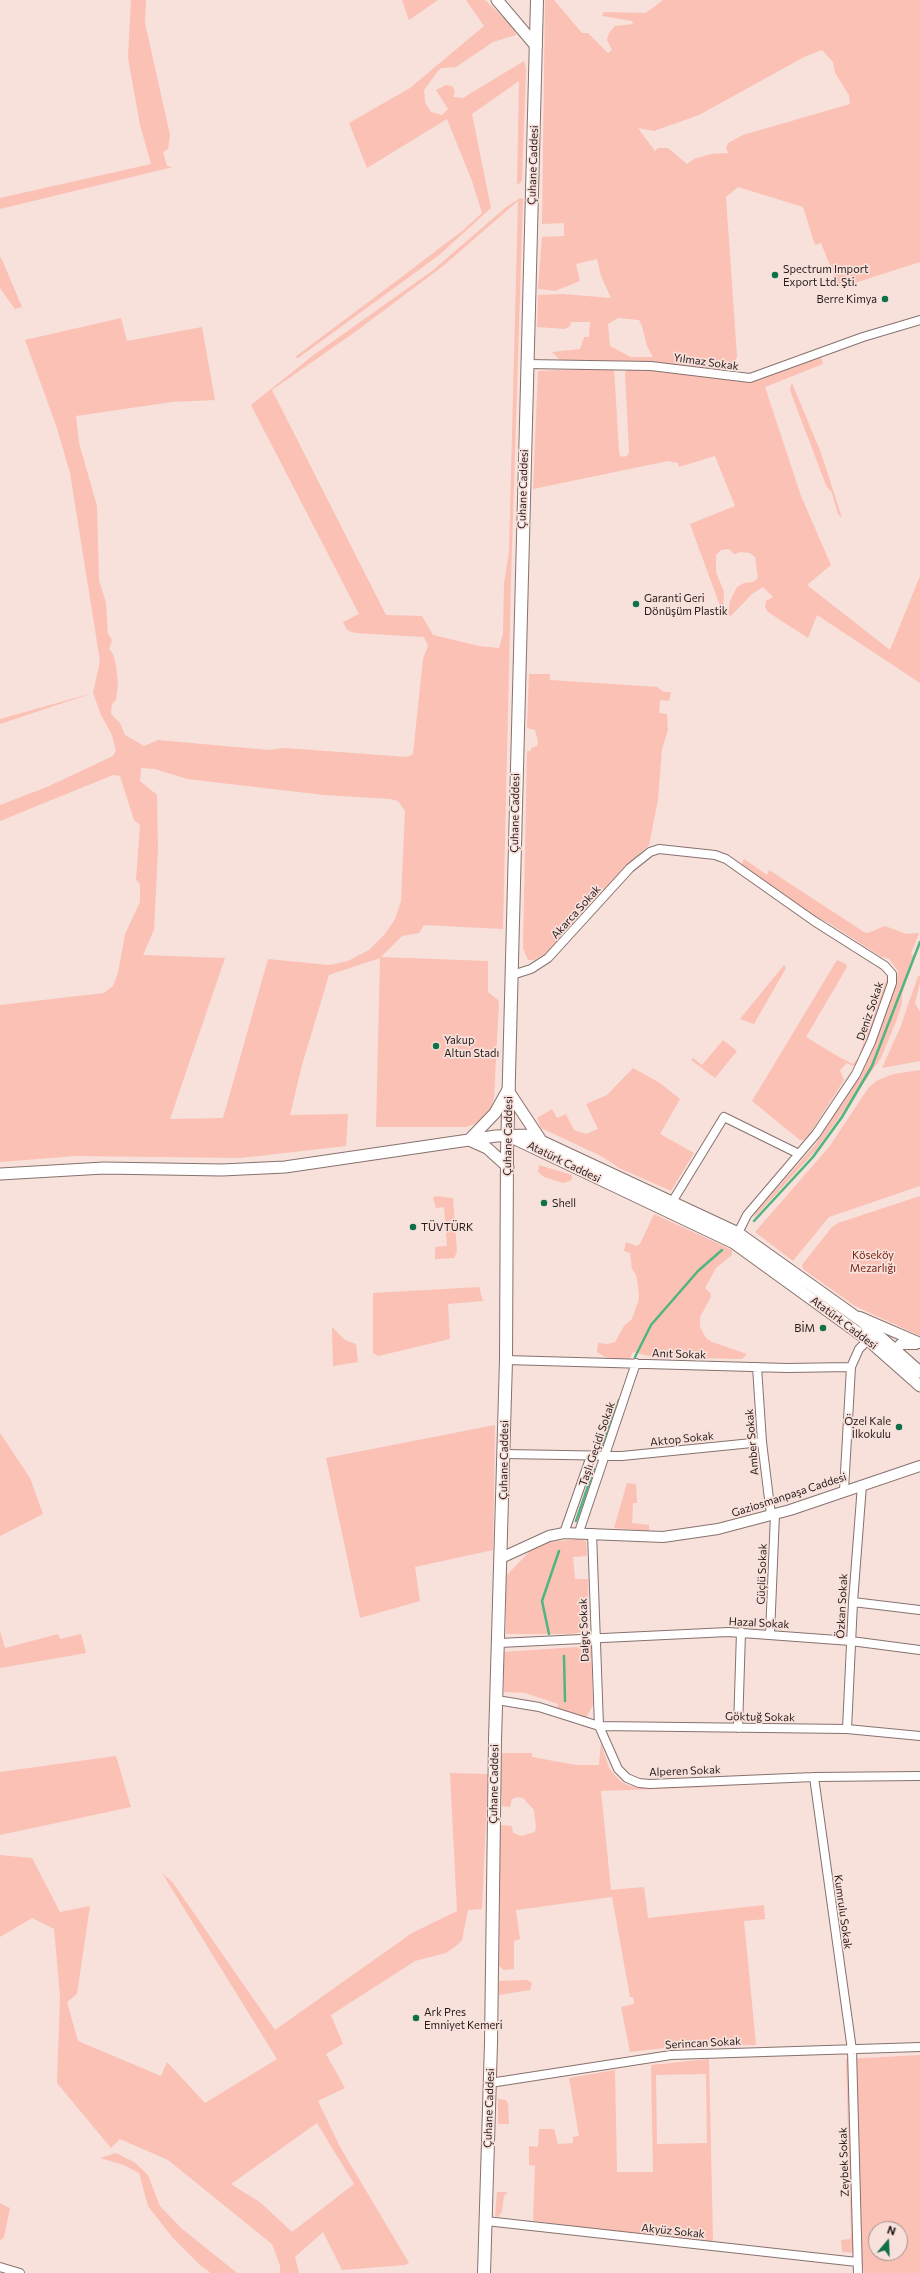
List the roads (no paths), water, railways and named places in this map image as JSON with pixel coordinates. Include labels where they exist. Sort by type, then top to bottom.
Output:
[{"type":"main road","points":[[497,0],[536,46]]},
{"type":"main road","name":"Çuhane Caddesi","points":[[484,2273],[490,2083],[495,1740],[506,1360],[509,1090],[537,0]]},
{"type":"main road","points":[[469,1140],[495,1113],[509,1090],[540,1139]]},
{"type":"main road","name":"Atatürk Caddesi","points":[[508,1136],[528,1135],[540,1139],[736,1238],[851,1313],[872,1336],[892,1354],[920,1386]]},
{"type":"main road","points":[[0,1174],[104,1168],[222,1170],[285,1167],[469,1140],[508,1136]]},
{"type":"main road","name":"Atatürk Caddesi","points":[[508,1136],[670,1206]]},
{"type":"main road","points":[[469,1140],[491,1150],[508,1167]]},
{"type":"main road","name":"Atatürk Caddesi","points":[[736,1238],[872,1336]]},
{"type":"main road","name":"Atatürk Caddesi","points":[[892,1354],[920,1372]]},
{"type":"street","name":"Yılmaz Sokak","points":[[527,364],[651,366],[750,378],[863,337],[920,320]]},
{"type":"street","name":"Deniz Sokak","points":[[650,852],[659,849],[715,855],[726,859],[814,921],[884,966],[892,974],[892,982],[864,1058],[831,1112],[799,1154],[747,1215],[736,1238]]},
{"type":"street","name":"Akarca Sokak","points":[[512,975],[531,969],[548,958],[630,868],[650,852]]},
{"type":"street","points":[[670,1206],[724,1117],[799,1154]]},
{"type":"street","points":[[851,1313],[920,1344]]},
{"type":"street","points":[[844,1490],[852,1367],[856,1354],[872,1336]]},
{"type":"street","points":[[892,1354],[906,1342],[920,1344]]},
{"type":"street","name":"Anıt Sokak","points":[[506,1360],[757,1367],[852,1367]]},
{"type":"street","name":"Taşlı Geçidi Sokak","points":[[579,1532],[636,1363]]},
{"type":"street","name":"Amber Sokak","points":[[757,1367],[762,1442],[773,1515]]},
{"type":"street","name":"Aktop Sokak","points":[[504,1454],[604,1456],[762,1442]]},
{"type":"street","points":[[564,1533],[591,1456]]},
{"type":"street","name":"Gaziosmanpaşa Caddesi","points":[[501,1558],[549,1536],[564,1533],[579,1532],[645,1538],[673,1537],[718,1529],[773,1515],[844,1490],[920,1466]]},
{"type":"street","name":"Özkan Sokak","points":[[847,1729],[853,1602],[862,1485]]},
{"type":"street","name":"Güçlü Sokak","points":[[770,1634],[773,1515]]},
{"type":"street","name":"Dalgıç Sokak","points":[[592,1533],[598,1726]]},
{"type":"street","points":[[853,1602],[920,1610]]},
{"type":"street","points":[[738,1728],[741,1632]]},
{"type":"street","name":"Hazal Sokak","points":[[499,1643],[741,1632],[851,1641],[920,1650]]},
{"type":"street","points":[[497,1700],[539,1707],[598,1726]]},
{"type":"street","name":"Göktuğ Sokak","points":[[598,1726],[847,1729],[920,1736]]},
{"type":"street","name":"Alperen Sokak","points":[[598,1726],[618,1769],[627,1778],[639,1783],[814,1777],[920,1776]]},
{"type":"street","name":"Kumrulu Sokak","points":[[814,1777],[852,2050]]},
{"type":"street","name":"Serincan Sokak","points":[[490,2083],[671,2055],[920,2047]]},
{"type":"street","name":"Zeybek Sokak","points":[[852,2050],[858,2273]]},
{"type":"street","name":"Akyüz Sokak","points":[[486,2221],[857,2262]]},
{"type":"street","points":[[0,2267],[20,2273]]},
{"type":"waterway","points":[[754,1221],[813,1157],[842,1117],[872,1066],[920,942]]},
{"type":"waterway","points":[[635,1357],[651,1325],[698,1271],[722,1250]]},
{"type":"waterway","points":[[600,1452],[619,1400]]},
{"type":"waterway","points":[[576,1521],[594,1469]]},
{"type":"waterway","points":[[549,1634],[542,1601],[559,1551]]},
{"type":"waterway","points":[[564,1656],[565,1701]]},
{"type":"place","name":"Spectrum Import Export Ltd. Şti.","points":[[775,275]]},
{"type":"place","name":"Berre Kimya","points":[[885,299]]},
{"type":"place","name":"Garanti Geri Dönüşüm Plastik","points":[[636,604]]},
{"type":"place","name":"Yakup Altun Stadı","points":[[436,1046]]},
{"type":"place","name":"Shell","points":[[544,1203]]},
{"type":"place","name":"TÜVTÜRK","points":[[413,1227]]},
{"type":"place","name":"BİM","points":[[823,1328]]},
{"type":"place","name":"Özel Kale İlkokulu","points":[[899,1427]]},
{"type":"place","name":"Ark Pres Emniyet Kemeri","points":[[416,2018]]},
{"type":"park label","name":"Köseköy Mezarlığı","points":[[873,1261]]}]
